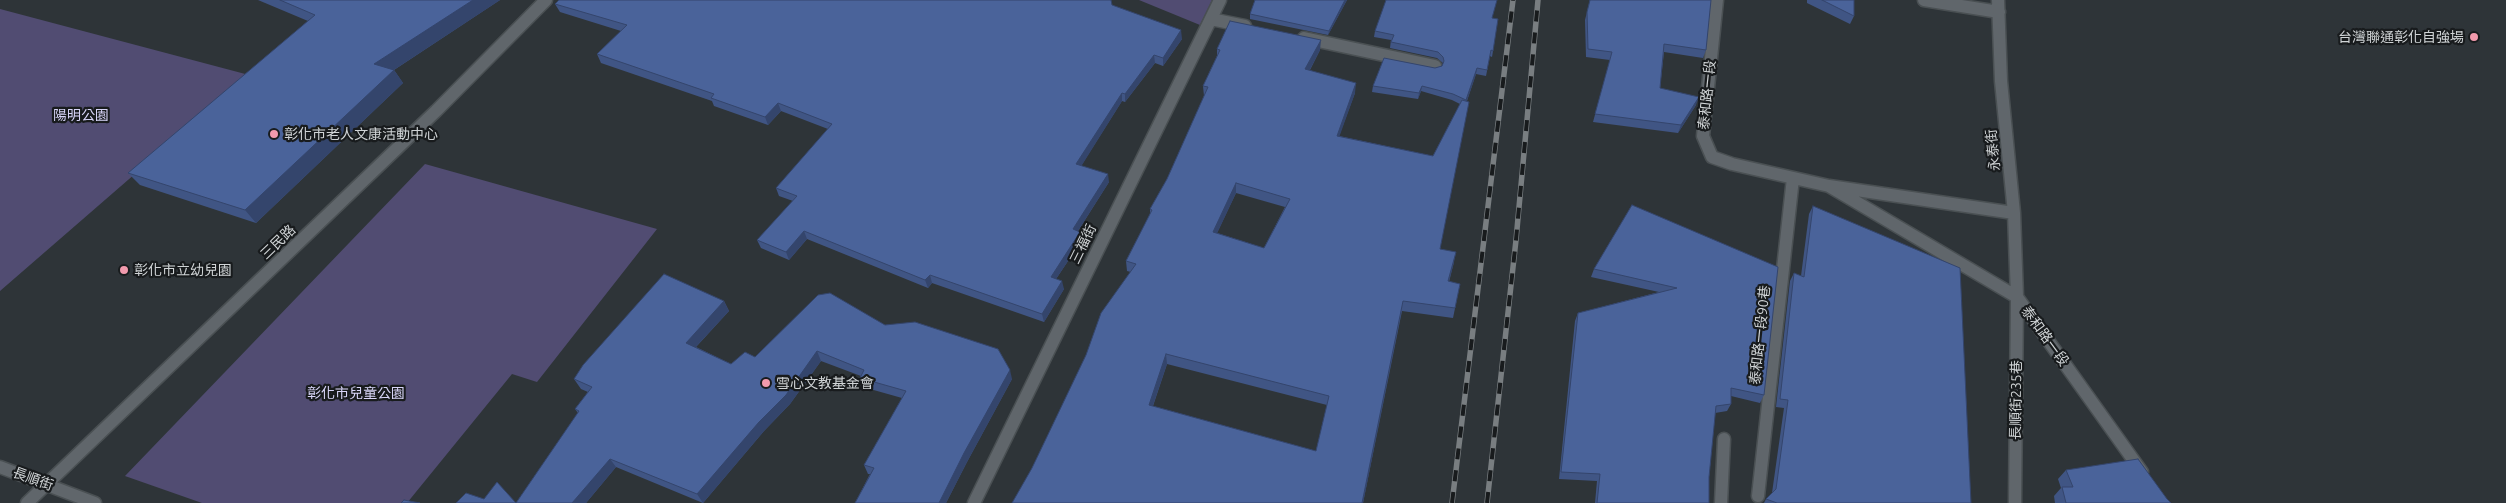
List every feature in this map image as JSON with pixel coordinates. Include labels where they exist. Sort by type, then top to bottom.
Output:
[{"type":"street","name":"三民路","points":[[27,503],[436,111],[546,0]]},
{"type":"street","name":"三福街","points":[[974,503],[1220,0]]},
{"type":"street","name":"泰和路一段","points":[[1717,0],[1703,136],[1712,157],[1829,186],[2014,213]]},
{"type":"street","points":[[1924,0],[1998,6]]},
{"type":"street","name":"永泰街","points":[[1998,6],[2001,81],[2014,213],[2017,297]]},
{"type":"street","points":[[1211,19],[1260,29]]},
{"type":"street","points":[[1289,35],[1435,66]]},
{"type":"street","name":"泰和路一段90巷","points":[[1758,496],[1793,178]]},
{"type":"street","name":"泰和路一段","points":[[1829,186],[2017,297],[2153,487]]},
{"type":"street","name":"長順街235巷","points":[[2015,503],[2017,297]]},
{"type":"street","points":[[1722,503],[1724,439]]},
{"type":"street","name":"長順街","points":[[0,467],[95,503]]},
{"type":"green space","points":[[1139,0],[1212,0],[1200,25]]},
{"type":"green space","name":"陽明公園","points":[[0,9],[249,75],[0,291]]},
{"type":"green space","name":"彰化市兒童公園","points":[[425,164],[657,229],[537,382],[512,374],[407,503],[202,503],[125,476]]},
{"type":"building","points":[[280,0],[473,0],[374,64],[394,70],[245,210],[128,173],[315,15]]},
{"type":"building","points":[[559,0],[1111,0],[1112,5],[1181,30],[1163,58],[1154,55],[1125,94],[1122,93],[1076,164],[1108,174],[1073,229],[1080,232],[1051,277],[1062,281],[1042,314],[930,275],[925,280],[804,231],[786,252],[757,240],[797,196],[776,188],[832,124],[778,103],[765,117],[711,98],[714,94],[597,54],[627,25],[555,4]]},
{"type":"building","points":[[1255,0],[1345,0],[1329,31],[1250,14]]},
{"type":"building","points":[[1386,0],[1497,0],[1492,18],[1498,19],[1493,51],[1491,50],[1487,70],[1477,68],[1466,100],[1453,94],[1422,86],[1419,93],[1373,86],[1384,58],[1435,68],[1442,66],[1444,61],[1438,52],[1391,42],[1394,35],[1375,31]]},
{"type":"building","points":[[1590,0],[1711,0],[1706,50],[1664,44],[1660,88],[1699,97],[1681,125],[1595,114],[1612,52],[1588,49],[1587,12]]},
{"type":"building","points":[[1822,0],[1854,0],[1854,16]]},
{"type":"building","points":[[1230,21],[1321,40],[1305,69],[1356,83],[1337,136],[1433,156],[1462,100],[1469,102],[1440,249],[1456,252],[1448,281],[1460,284],[1455,308],[1403,301],[1362,503],[1012,503],[1032,468],[1086,355],[1101,313],[1136,264],[1126,261],[1152,210],[1150,209],[1167,179],[1208,87],[1203,86],[1220,50],[1217,49]],"holes":[[[1236,183],[1290,199],[1264,248],[1213,232]],[[1166,354],[1329,396],[1316,451],[1149,405]]]},
{"type":"building","points":[[1632,205],[1778,267],[1764,395],[1731,388],[1731,404],[1716,406],[1709,477],[1709,503],[1597,503],[1600,474],[1561,472],[1578,313],[1677,288],[1594,269]]},
{"type":"building","points":[[1813,206],[1960,268],[1971,503],[1777,503],[1766,499],[1776,489],[1788,400],[1780,399],[1794,273],[1804,277]]},
{"type":"building","points":[[664,274],[724,301],[686,343],[731,364],[745,352],[755,357],[818,295],[830,293],[885,325],[915,322],[998,349],[1010,370],[939,503],[855,503],[874,468],[864,465],[906,391],[860,378],[864,370],[817,351],[786,395],[759,422],[697,494],[610,459],[572,503],[516,503],[579,411],[575,409],[592,387],[574,379],[583,365]]},
{"type":"building","points":[[2138,459],[2171,503],[2066,503],[2062,487],[2073,487],[2066,470]]},
{"type":"building","points":[[497,482],[516,503],[456,503],[466,493],[484,499]]},
{"type":"building","points":[[404,500],[420,503],[401,503]]},
{"type":"railway","points":[[1452,503],[1513,0]]},
{"type":"railway","points":[[1487,503],[1516,240],[1538,0]]},
{"type":"place","name":"台灣聯通彰化自強場","points":[[2474,37]]},
{"type":"place","name":"彰化市老人文康活動中心","points":[[274,134]]},
{"type":"place","name":"彰化市立幼兒園","points":[[124,270]]},
{"type":"place","name":"雪心文教基金會","points":[[766,383]]}]
